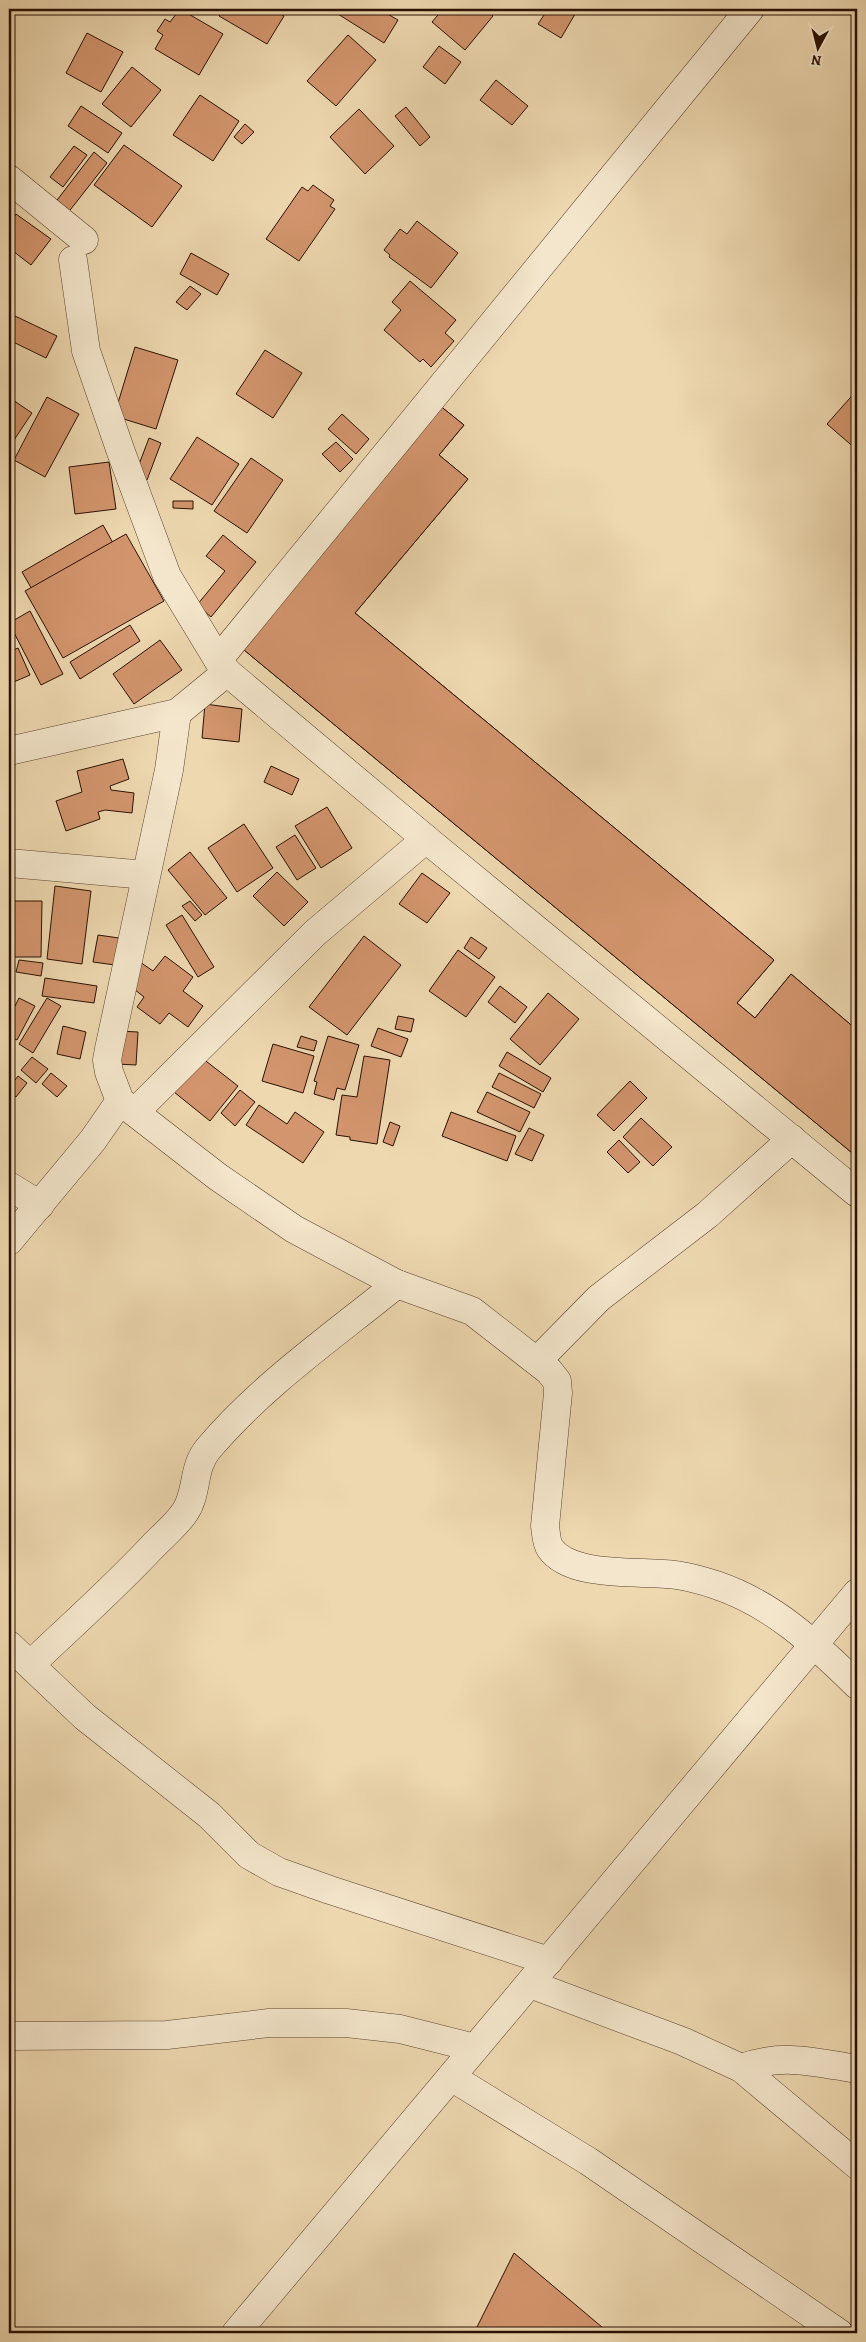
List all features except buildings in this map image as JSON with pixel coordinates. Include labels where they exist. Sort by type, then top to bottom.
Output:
[{"type":"street","points":[[9,751],[176,712],[222,666],[750,9]]},
{"type":"street","points":[[9,179],[78,250],[86,351],[167,576],[222,666],[426,839],[857,1193]]},
{"type":"street","points":[[176,712],[170,770],[107,1060],[109,1072],[127,1106],[218,1178],[294,1230],[397,1284],[472,1311],[537,1361],[557,1381],[545,1526],[549,1547],[562,1559],[592,1570],[676,1575],[717,1585],[773,1611],[814,1643],[857,1685]]},
{"type":"street","points":[[9,1241],[93,1140],[127,1106],[315,933],[426,839]]},
{"type":"street","points":[[9,863],[146,875]]},
{"type":"street","points":[[537,1361],[599,1298],[707,1215],[792,1139]]},
{"type":"street","points":[[9,1186],[40,1204]]},
{"type":"street","points":[[31,1664],[143,1557],[186,1512],[192,1494],[196,1471],[206,1451],[224,1431],[268,1389],[397,1284]]},
{"type":"street","points":[[236,2333],[857,1593]]},
{"type":"street","points":[[9,1644],[85,1717],[209,1815],[249,1855],[279,1872],[549,1962]]},
{"type":"street","points":[[530,1984],[682,2040],[741,2068],[857,2165]]},
{"type":"street","points":[[9,2036],[167,2035],[269,2023],[346,2022],[400,2028],[475,2048]]},
{"type":"street","points":[[741,2068],[762,2060],[790,2058],[857,2068]]},
{"type":"street","points":[[451,2077],[588,2161],[838,2333]]}]
